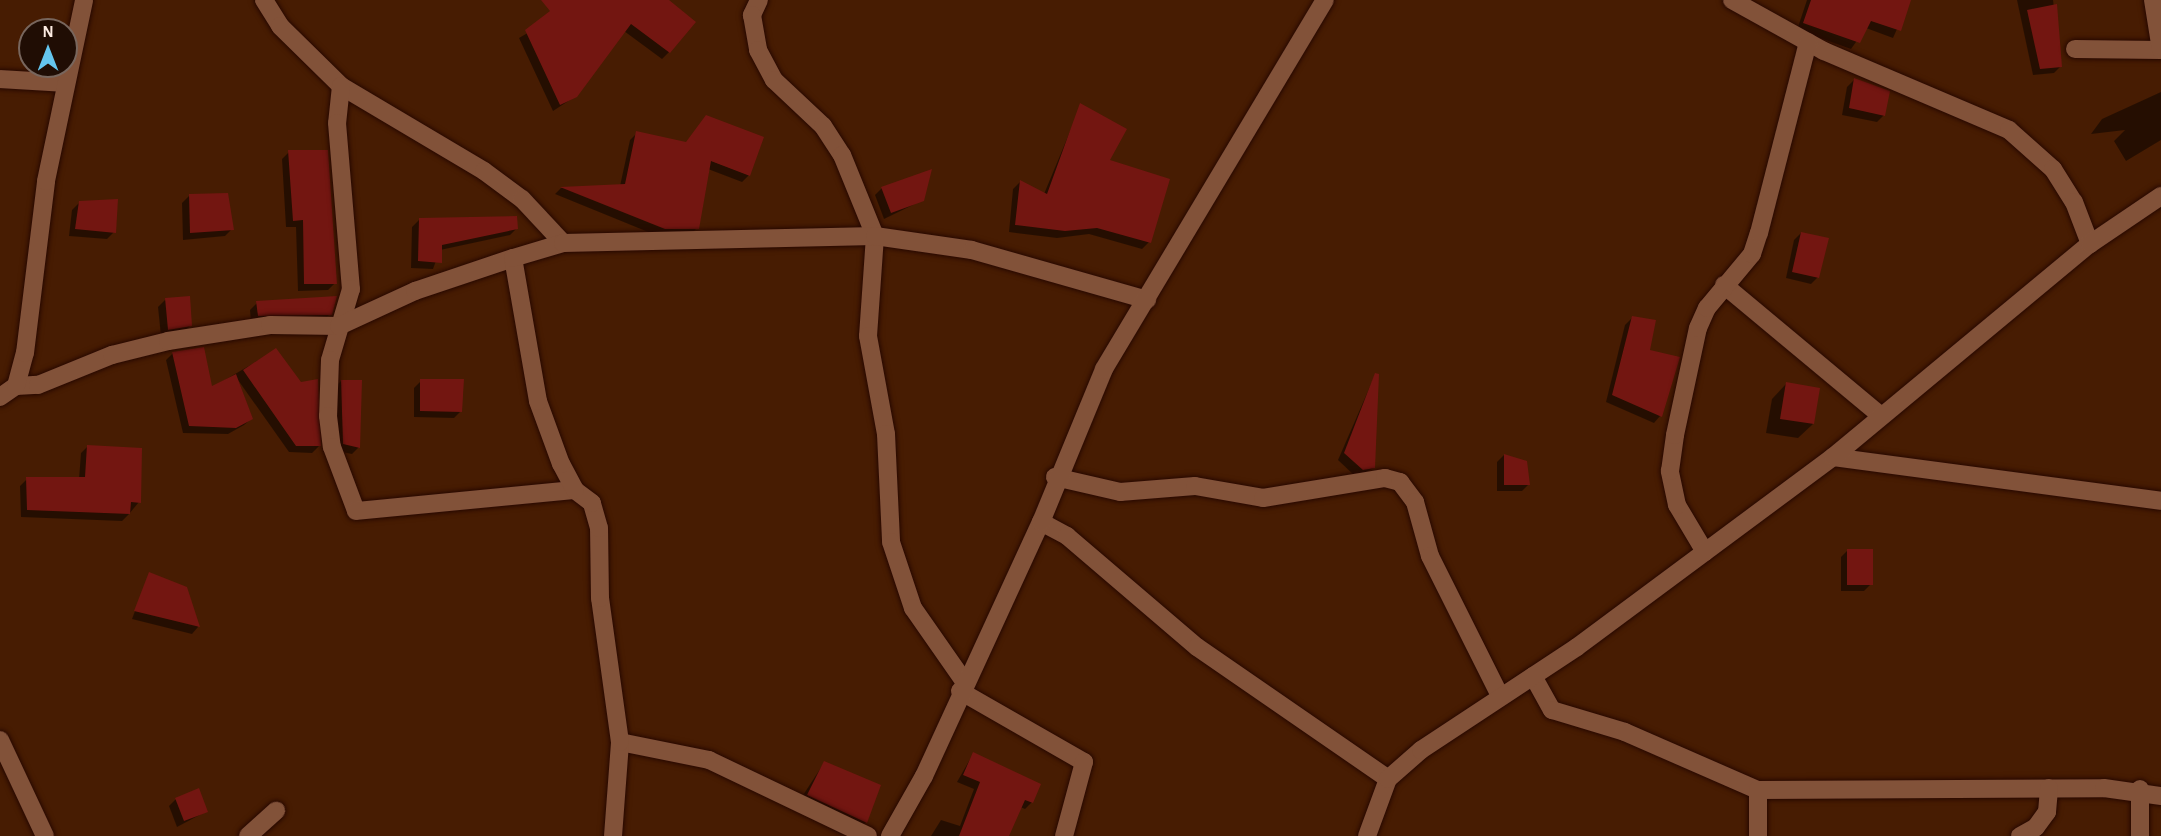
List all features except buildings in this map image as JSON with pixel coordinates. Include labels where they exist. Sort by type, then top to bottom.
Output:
[{"type":"street","points":[[16,386],[66,83],[84,0]]},
{"type":"street","points":[[264,0],[280,26],[342,86],[484,171],[522,199],[563,243]]},
{"type":"street","points":[[759,0],[752,15],[758,50],[774,80],[824,126],[842,155],[875,236],[868,336],[886,435],[891,542],[913,608],[962,686],[1084,762],[1064,836]]},
{"type":"street","points":[[890,836],[924,776],[962,686],[1041,522],[1055,477],[1104,369],[1325,0]]},
{"type":"street","points":[[1732,0],[1808,42],[2009,130],[2052,169],[2074,201],[2090,244]]},
{"type":"street","points":[[2075,49],[2161,50],[2153,0]]},
{"type":"street","points":[[1705,552],[1677,505],[1670,471],[1698,328],[1724,285],[1752,254],[1808,42]]},
{"type":"street","points":[[0,79],[66,83]]},
{"type":"street","points":[[342,86],[337,123],[351,289],[330,360],[328,416],[332,447],[356,511],[575,490]]},
{"type":"street","points":[[1367,836],[1388,779],[1499,694],[1533,676],[1833,457],[2090,244],[2161,196]]},
{"type":"street","points":[[0,397],[16,386],[38,385],[168,340],[254,327],[339,326],[415,291],[563,243],[875,236],[972,250],[1147,300]]},
{"type":"street","points":[[513,258],[538,401],[575,490],[592,504],[599,528],[600,598],[620,742],[613,836]]},
{"type":"street","points":[[1724,285],[1881,416]]},
{"type":"street","points":[[1833,457],[2161,501]]},
{"type":"street","points":[[1055,477],[1120,492],[1196,486],[1263,498],[1385,478],[1400,482],[1415,502],[1430,555],[1499,694]]},
{"type":"street","points":[[1041,522],[1067,536],[1206,654],[1388,779]]},
{"type":"street","points":[[1533,676],[1552,710],[1625,732],[1758,790],[2140,789],[2161,796]]},
{"type":"street","points":[[0,740],[45,836]]},
{"type":"street","points":[[620,742],[709,760],[868,836]]},
{"type":"street","points":[[2020,836],[2036,827],[2047,812],[2049,789]]},
{"type":"street","points":[[2140,789],[2140,836]]},
{"type":"street","points":[[1758,790],[1758,836]]},
{"type":"street","points":[[248,836],[276,811]]}]
